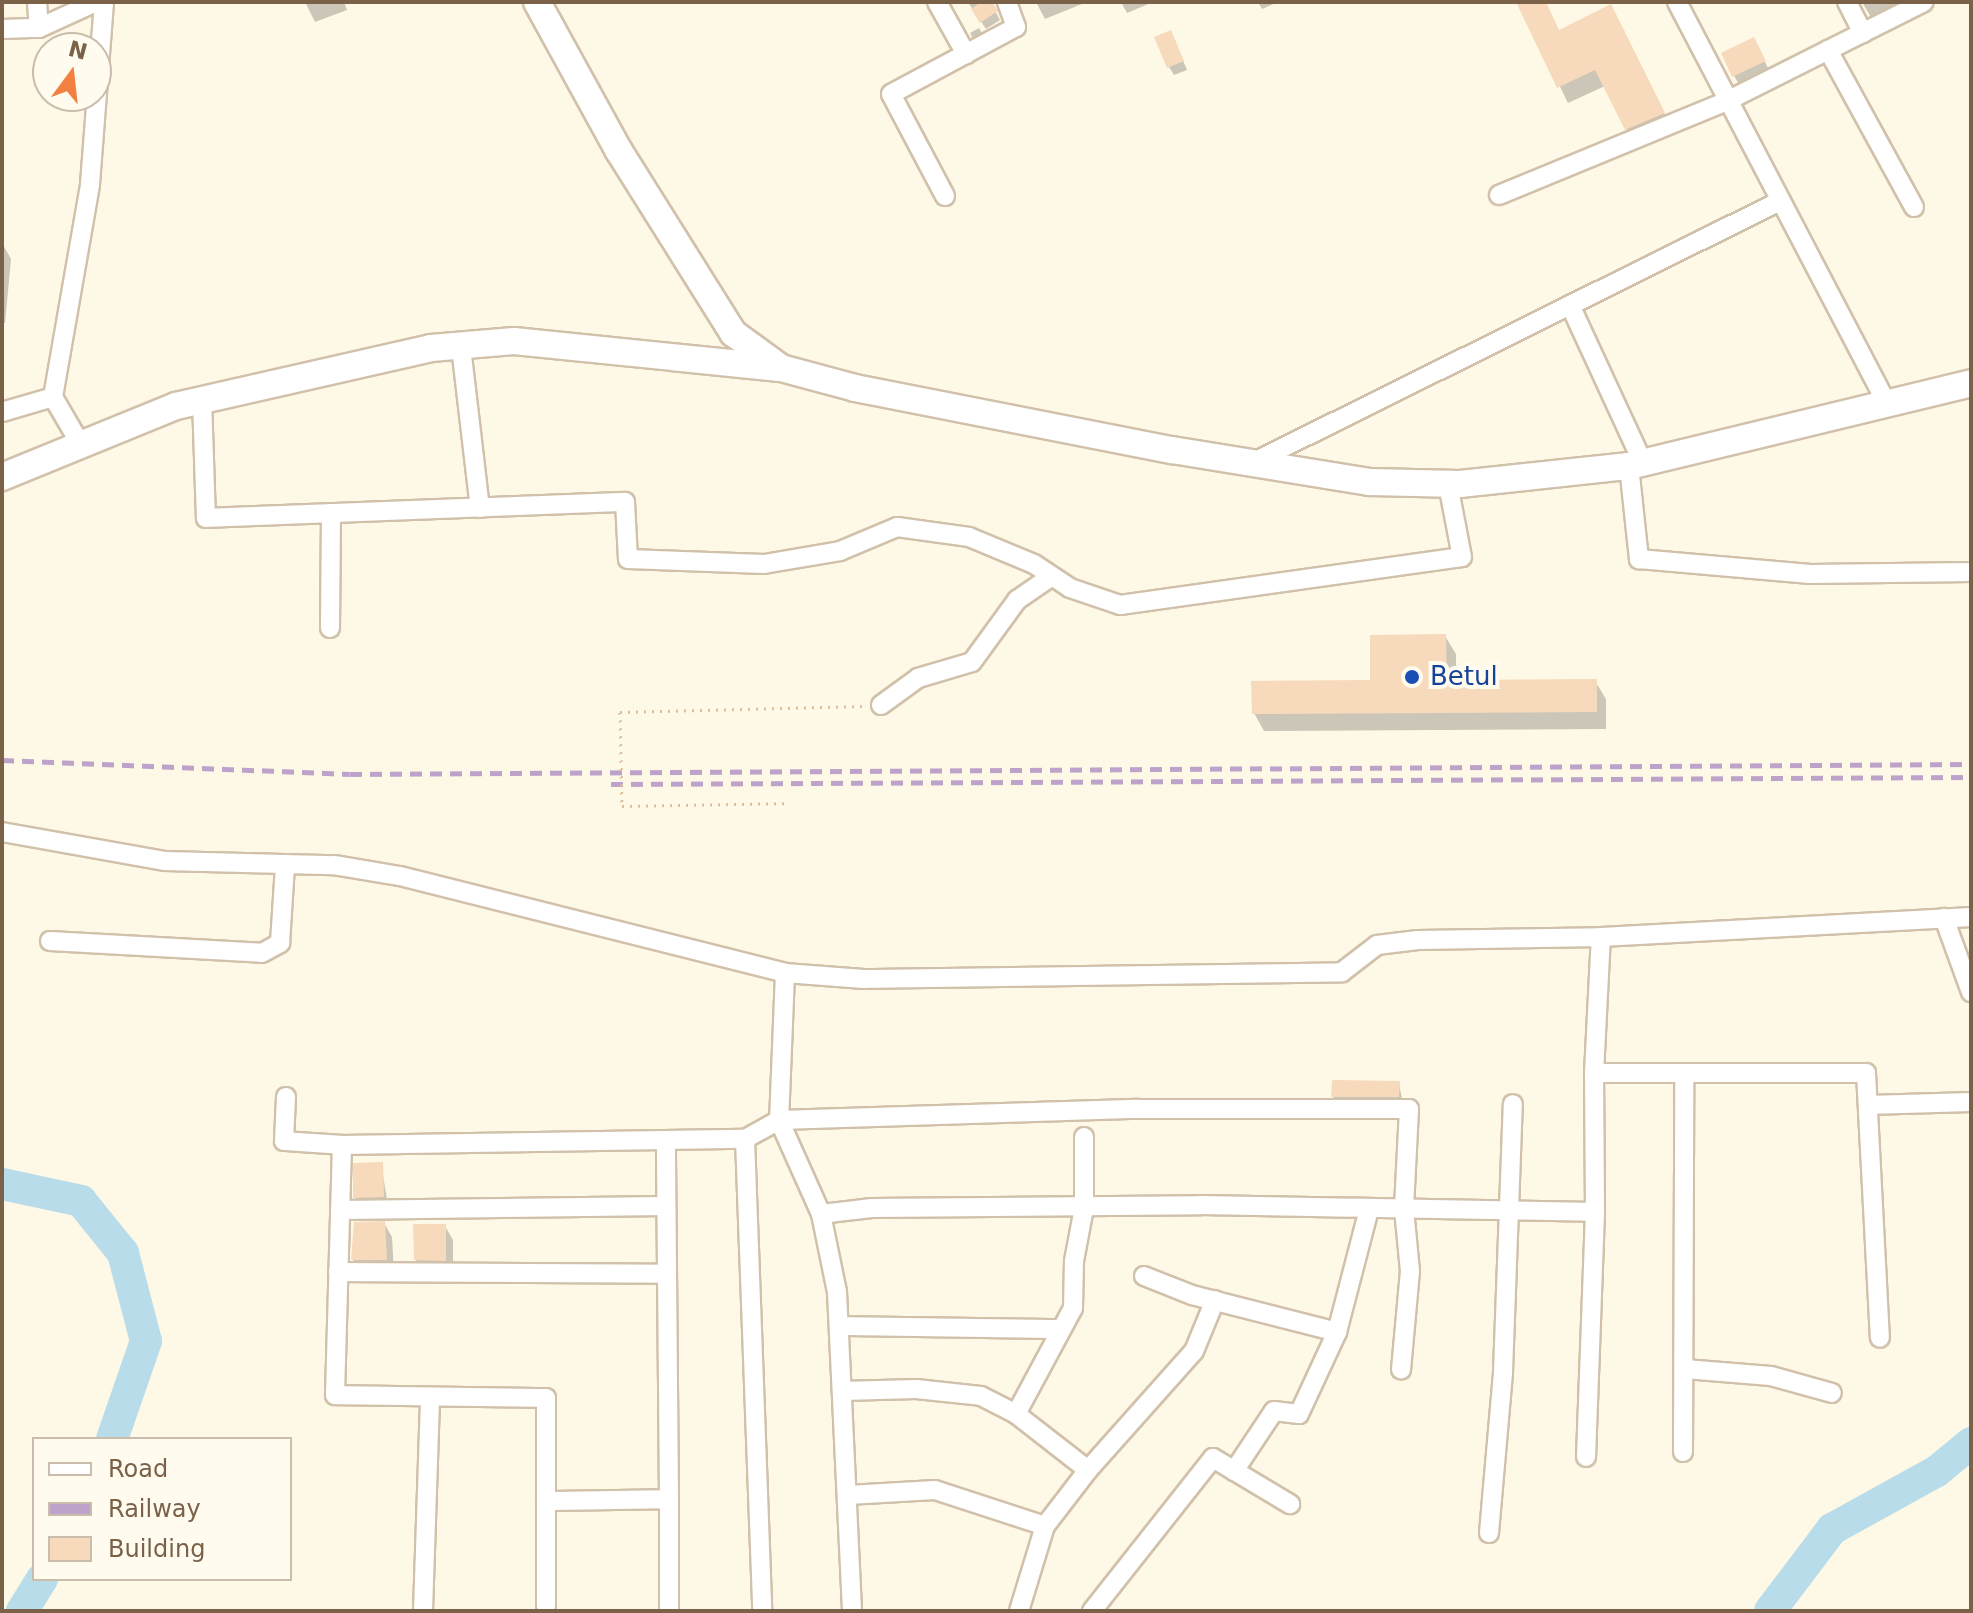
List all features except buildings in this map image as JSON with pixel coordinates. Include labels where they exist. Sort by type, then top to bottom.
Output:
[{"type":"main road","points":[[537,2],[619,151],[733,333],[781,368]]},
{"type":"main road","points":[[2,477],[202,399],[288,377],[461,347],[514,341],[781,368],[855,388],[1252,463],[1370,482],[1448,484],[1636,465],[1971,383]]},
{"type":"street","points":[[37,2],[39,28]]},
{"type":"street","points":[[2,29],[39,28],[96,2]]},
{"type":"street","points":[[81,445],[53,397],[90,184],[104,2]]},
{"type":"street","points":[[937,2],[966,54]]},
{"type":"street","points":[[945,196],[891,94],[1016,27],[1007,2]]},
{"type":"street","points":[[1677,2],[1887,404]]},
{"type":"street","points":[[1847,2],[1863,33]]},
{"type":"street","points":[[1499,195],[1727,101],[1924,2]]},
{"type":"street","points":[[1828,50],[1914,207]]},
{"type":"street","points":[[1252,463],[1780,201]]},
{"type":"street","points":[[1570,305],[1636,465],[1639,559],[1810,574],[1971,572]]},
{"type":"street","points":[[461,347],[480,508]]},
{"type":"street","points":[[2,412],[53,397]]},
{"type":"street","points":[[202,399],[206,518],[625,502],[628,559],[764,564],[840,551],[897,527],[969,537],[1120,605],[1462,557],[1448,484]]},
{"type":"street","points":[[330,628],[331,513]]},
{"type":"street","points":[[881,705],[918,678],[972,662],[1017,600],[1052,576]]},
{"type":"street","points":[[2,832],[165,861],[334,865],[400,876],[785,973],[864,979],[1342,972],[1377,945],[1601,937],[1971,917]]},
{"type":"street","points":[[50,941],[262,953],[280,943],[285,865]]},
{"type":"street","points":[[1944,918],[1971,992]]},
{"type":"street","points":[[1586,1457],[1595,1212],[1594,1073],[1601,937]]},
{"type":"street","points":[[785,973],[779,1120],[821,1214],[839,1326],[852,1611]]},
{"type":"street","points":[[1594,1073],[1866,1073],[1880,1338]]},
{"type":"street","points":[[1683,1452],[1684,1073]]},
{"type":"street","points":[[286,1097],[284,1141],[342,1145],[745,1139],[779,1120],[1138,1109],[1409,1109],[1404,1209],[1410,1271],[1401,1370]]},
{"type":"street","points":[[1868,1105],[1971,1102]]},
{"type":"street","points":[[1489,1533],[1503,1372],[1513,1104]]},
{"type":"street","points":[[1016,1414],[1073,1308],[1074,1261],[1084,1208],[1084,1137]]},
{"type":"street","points":[[745,1139],[762,1611]]},
{"type":"street","points":[[666,1140],[669,1611]]},
{"type":"street","points":[[342,1145],[335,1395],[546,1398],[546,1606]]},
{"type":"street","points":[[340,1210],[666,1206]]},
{"type":"street","points":[[821,1214],[872,1208],[1595,1212]]},
{"type":"street","points":[[1234,1471],[1274,1411],[1299,1414],[1337,1332],[1369,1209]]},
{"type":"street","points":[[338,1272],[667,1274]]},
{"type":"street","points":[[1144,1276],[1215,1300],[1337,1332]]},
{"type":"street","points":[[1019,1611],[1045,1526],[1088,1470],[1194,1351],[1215,1300]]},
{"type":"street","points":[[839,1326],[1060,1329]]},
{"type":"street","points":[[1685,1369],[1771,1376],[1832,1393]]},
{"type":"street","points":[[842,1391],[955,1392],[981,1396],[1016,1414],[1088,1470]]},
{"type":"street","points":[[423,1611],[430,1397]]},
{"type":"street","points":[[1092,1611],[1213,1458],[1290,1504]]},
{"type":"street","points":[[848,1495],[935,1490],[1045,1526]]},
{"type":"street","points":[[546,1501],[669,1499]]},
{"type":"path","points":[[786,803],[622,806],[620,712],[881,705]]},
{"type":"waterway","points":[[2,1184],[81,1201],[123,1253],[146,1341],[113,1437]]},
{"type":"waterway","points":[[1770,1611],[1832,1529],[1937,1471],[1971,1443]]},
{"type":"waterway","points":[[22,1611],[41,1581]]},
{"type":"railway","points":[[2,760],[350,774],[1971,764]]},
{"type":"railway","points":[[611,784],[1971,777]]},
{"type":"place","name":"Betul","points":[[1412,677]]}]
